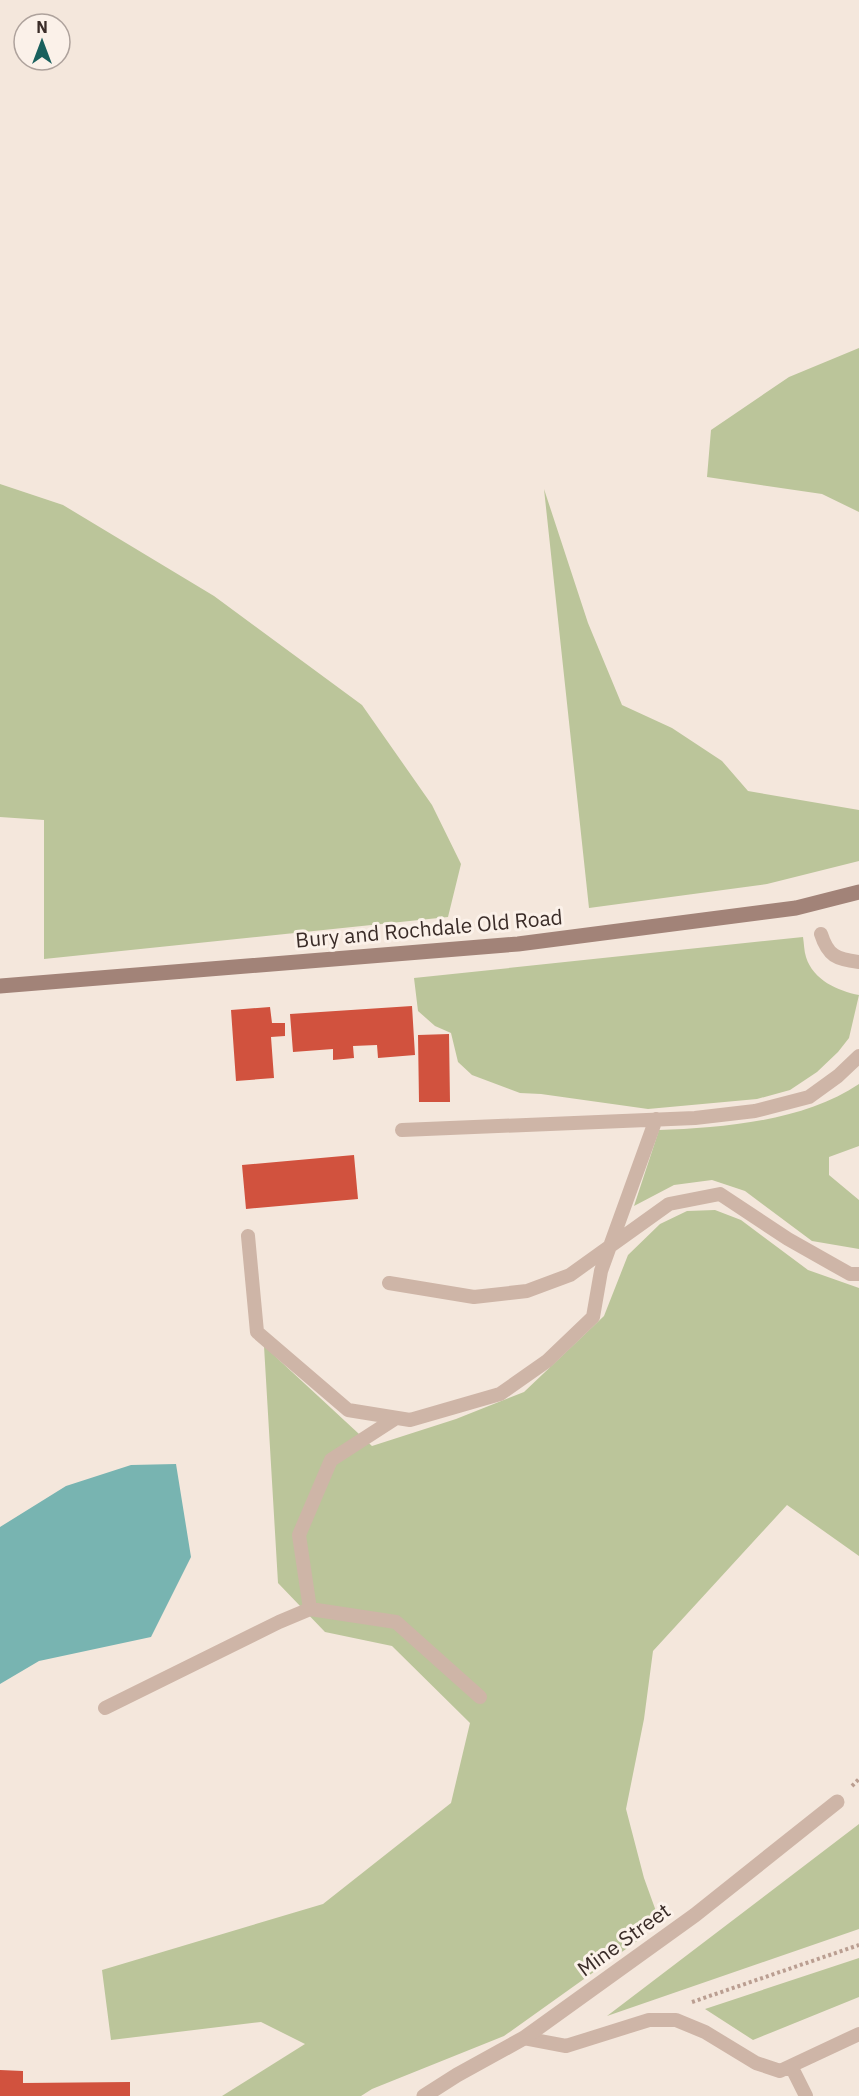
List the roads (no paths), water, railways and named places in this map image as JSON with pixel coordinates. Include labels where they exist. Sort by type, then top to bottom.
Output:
[{"type":"main road","name":"Bury and Rochdale Old Road","points":[[0,986],[518,944],[796,908],[859,892]]},
{"type":"street","name":"Mine Street","points":[[424,2096],[524,2038],[695,1915],[837,1802]]},
{"type":"lane","points":[[821,934],[825,945],[834,957],[859,962]]},
{"type":"lane","points":[[402,1130],[695,1118],[755,1111],[808,1097],[838,1076],[859,1056]]},
{"type":"lane","points":[[248,1236],[257,1332],[348,1410],[410,1420],[500,1394],[547,1361],[592,1317],[601,1270],[656,1119]]},
{"type":"lane","points":[[389,1283],[474,1297],[527,1291],[570,1275],[669,1204],[720,1194],[799,1245],[850,1274],[859,1274]]},
{"type":"lane","points":[[310,1609],[299,1534],[331,1460],[396,1418]]},
{"type":"lane","points":[[105,1708],[310,1609],[396,1622],[480,1697]]},
{"type":"lane","points":[[524,2038],[566,2046],[650,2020],[676,2020],[705,2032],[756,2063],[780,2071],[859,2034]]},
{"type":"lane","points":[[791,2066],[806,2096]]},
{"type":"water","points":[[176,1464],[191,1557],[151,1637],[39,1661],[0,1684],[0,1527],[66,1486],[131,1465]]}]
